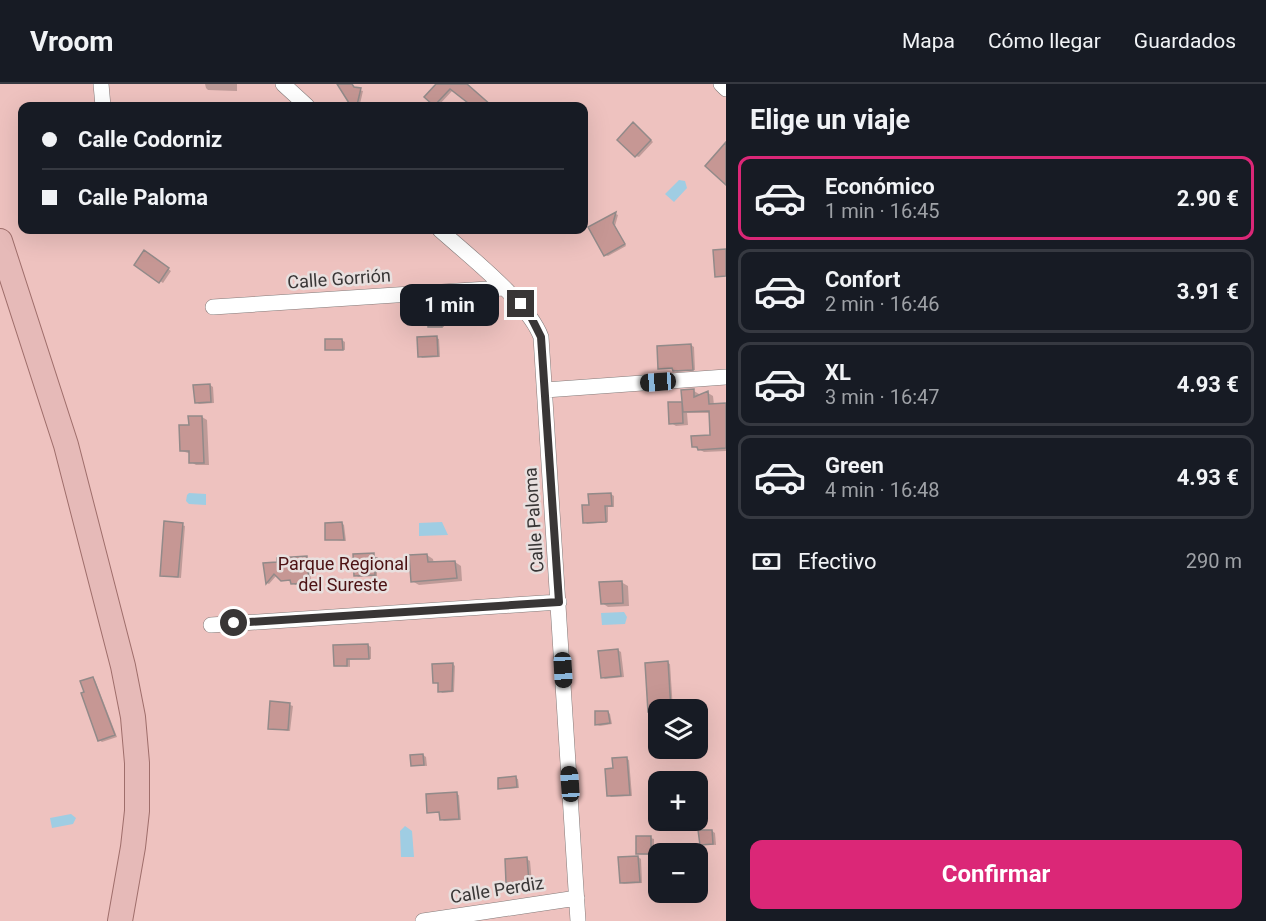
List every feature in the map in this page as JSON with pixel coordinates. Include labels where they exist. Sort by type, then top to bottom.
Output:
[{"type":"main road","points":[[0,241],[66,445],[123,666],[133,717],[137,763],[137,811],[132,858],[120,921]]},
{"type":"street","points":[[101,84],[103,102]]},
{"type":"street","points":[[283,84],[303,102]]},
{"type":"street","points":[[721,84],[726,88]]},
{"type":"street","name":"Calle Paloma","points":[[444,234],[521,304],[538,327],[541,337],[578,921]]},
{"type":"street","name":"Calle Gorrión","points":[[213,307],[503,288]]},
{"type":"street","points":[[545,390],[726,377]]},
{"type":"street","points":[[211,625],[559,602]]},
{"type":"street","name":"Calle Perdiz","points":[[423,921],[577,898]]},
{"type":"green space","name":"Parque Regional del Sureste","points":[[0,84],[726,84],[726,921],[0,921]]},
{"type":"water","points":[[679,180],[685,181],[687,188],[674,202],[665,194]]},
{"type":"water","points":[[189,493],[206,494],[206,505],[189,504],[186,501]]},
{"type":"water","points":[[442,522],[448,535],[419,536],[419,523]]},
{"type":"water","points":[[624,612],[627,617],[625,624],[602,625],[601,613]]},
{"type":"water","points":[[71,814],[76,818],[73,824],[52,828],[50,818]]},
{"type":"water","points":[[405,826],[412,831],[414,857],[401,857],[400,831]]},
{"type":"building","points":[[337,84],[352,84],[354,87],[361,88],[358,102],[348,102]]},
{"type":"building","points":[[436,84],[467,84],[487,102],[467,102],[450,89],[438,102],[430,102],[424,97]]},
{"type":"building","points":[[633,122],[651,140],[635,157],[617,140]]},
{"type":"building","points":[[726,142],[726,185],[705,166]]},
{"type":"building","points":[[616,212],[613,223],[625,244],[604,256],[588,227]]},
{"type":"building","points":[[726,249],[726,276],[715,277],[713,250]]},
{"type":"building","points":[[144,250],[169,268],[159,283],[134,265]]},
{"type":"building","points":[[428,315],[441,315],[442,327],[428,327]]},
{"type":"building","points":[[437,336],[438,356],[418,357],[417,337]]},
{"type":"building","points":[[325,339],[342,339],[343,350],[325,350]]},
{"type":"building","points":[[691,344],[693,370],[658,369],[657,346]]},
{"type":"building","points":[[210,384],[211,402],[195,403],[193,385]]},
{"type":"building","points":[[694,389],[694,397],[708,391],[709,404],[726,403],[726,448],[698,450],[697,447],[692,447],[691,436],[710,435],[709,411],[683,412],[681,390]]},
{"type":"building","points":[[668,402],[682,402],[683,423],[669,424]]},
{"type":"building","points":[[188,416],[202,416],[204,463],[189,463],[189,451],[180,451],[179,425],[189,425]]},
{"type":"building","points":[[611,493],[612,506],[605,506],[606,522],[583,523],[582,505],[589,505],[588,494]]},
{"type":"building","points":[[164,521],[183,523],[178,577],[160,576]]},
{"type":"building","points":[[342,522],[344,540],[325,540],[325,523]]},
{"type":"building","points":[[374,553],[374,558],[377,558],[378,571],[375,571],[375,575],[354,576],[353,554]]},
{"type":"building","points":[[427,554],[428,562],[455,561],[457,578],[411,582],[409,555]]},
{"type":"building","points":[[307,556],[309,583],[291,584],[290,580],[281,581],[274,574],[266,584],[263,563],[277,562],[277,558]]},
{"type":"building","points":[[622,581],[623,603],[601,604],[599,582]]},
{"type":"building","points":[[368,644],[369,659],[347,659],[347,666],[334,666],[333,645]]},
{"type":"building","points":[[618,649],[621,676],[601,678],[598,651]]},
{"type":"building","points":[[668,661],[670,699],[648,699],[648,712],[645,663]]},
{"type":"building","points":[[453,663],[452,691],[438,692],[438,683],[433,683],[432,664]]},
{"type":"building","points":[[93,677],[115,735],[98,741],[81,693],[84,692],[80,681]]},
{"type":"building","points":[[270,701],[290,703],[288,730],[268,729]]},
{"type":"building","points":[[595,711],[608,711],[610,723],[595,725]]},
{"type":"building","points":[[423,754],[424,765],[411,766],[410,755]]},
{"type":"building","points":[[627,757],[630,795],[607,796],[605,769],[613,768],[612,758]]},
{"type":"building","points":[[516,776],[517,787],[498,789],[498,778]]},
{"type":"building","points":[[457,792],[459,819],[440,820],[439,812],[427,813],[426,794]]},
{"type":"building","points":[[712,830],[713,844],[700,843],[698,831]]},
{"type":"building","points":[[636,836],[651,836],[651,843],[648,843],[648,854],[636,854]]},
{"type":"building","points":[[638,856],[640,882],[620,883],[618,857]]},
{"type":"building","points":[[527,857],[529,882],[506,883],[505,859]]},
{"type":"route","points":[[234,623],[559,602],[541,337],[538,327],[521,304]]}]
